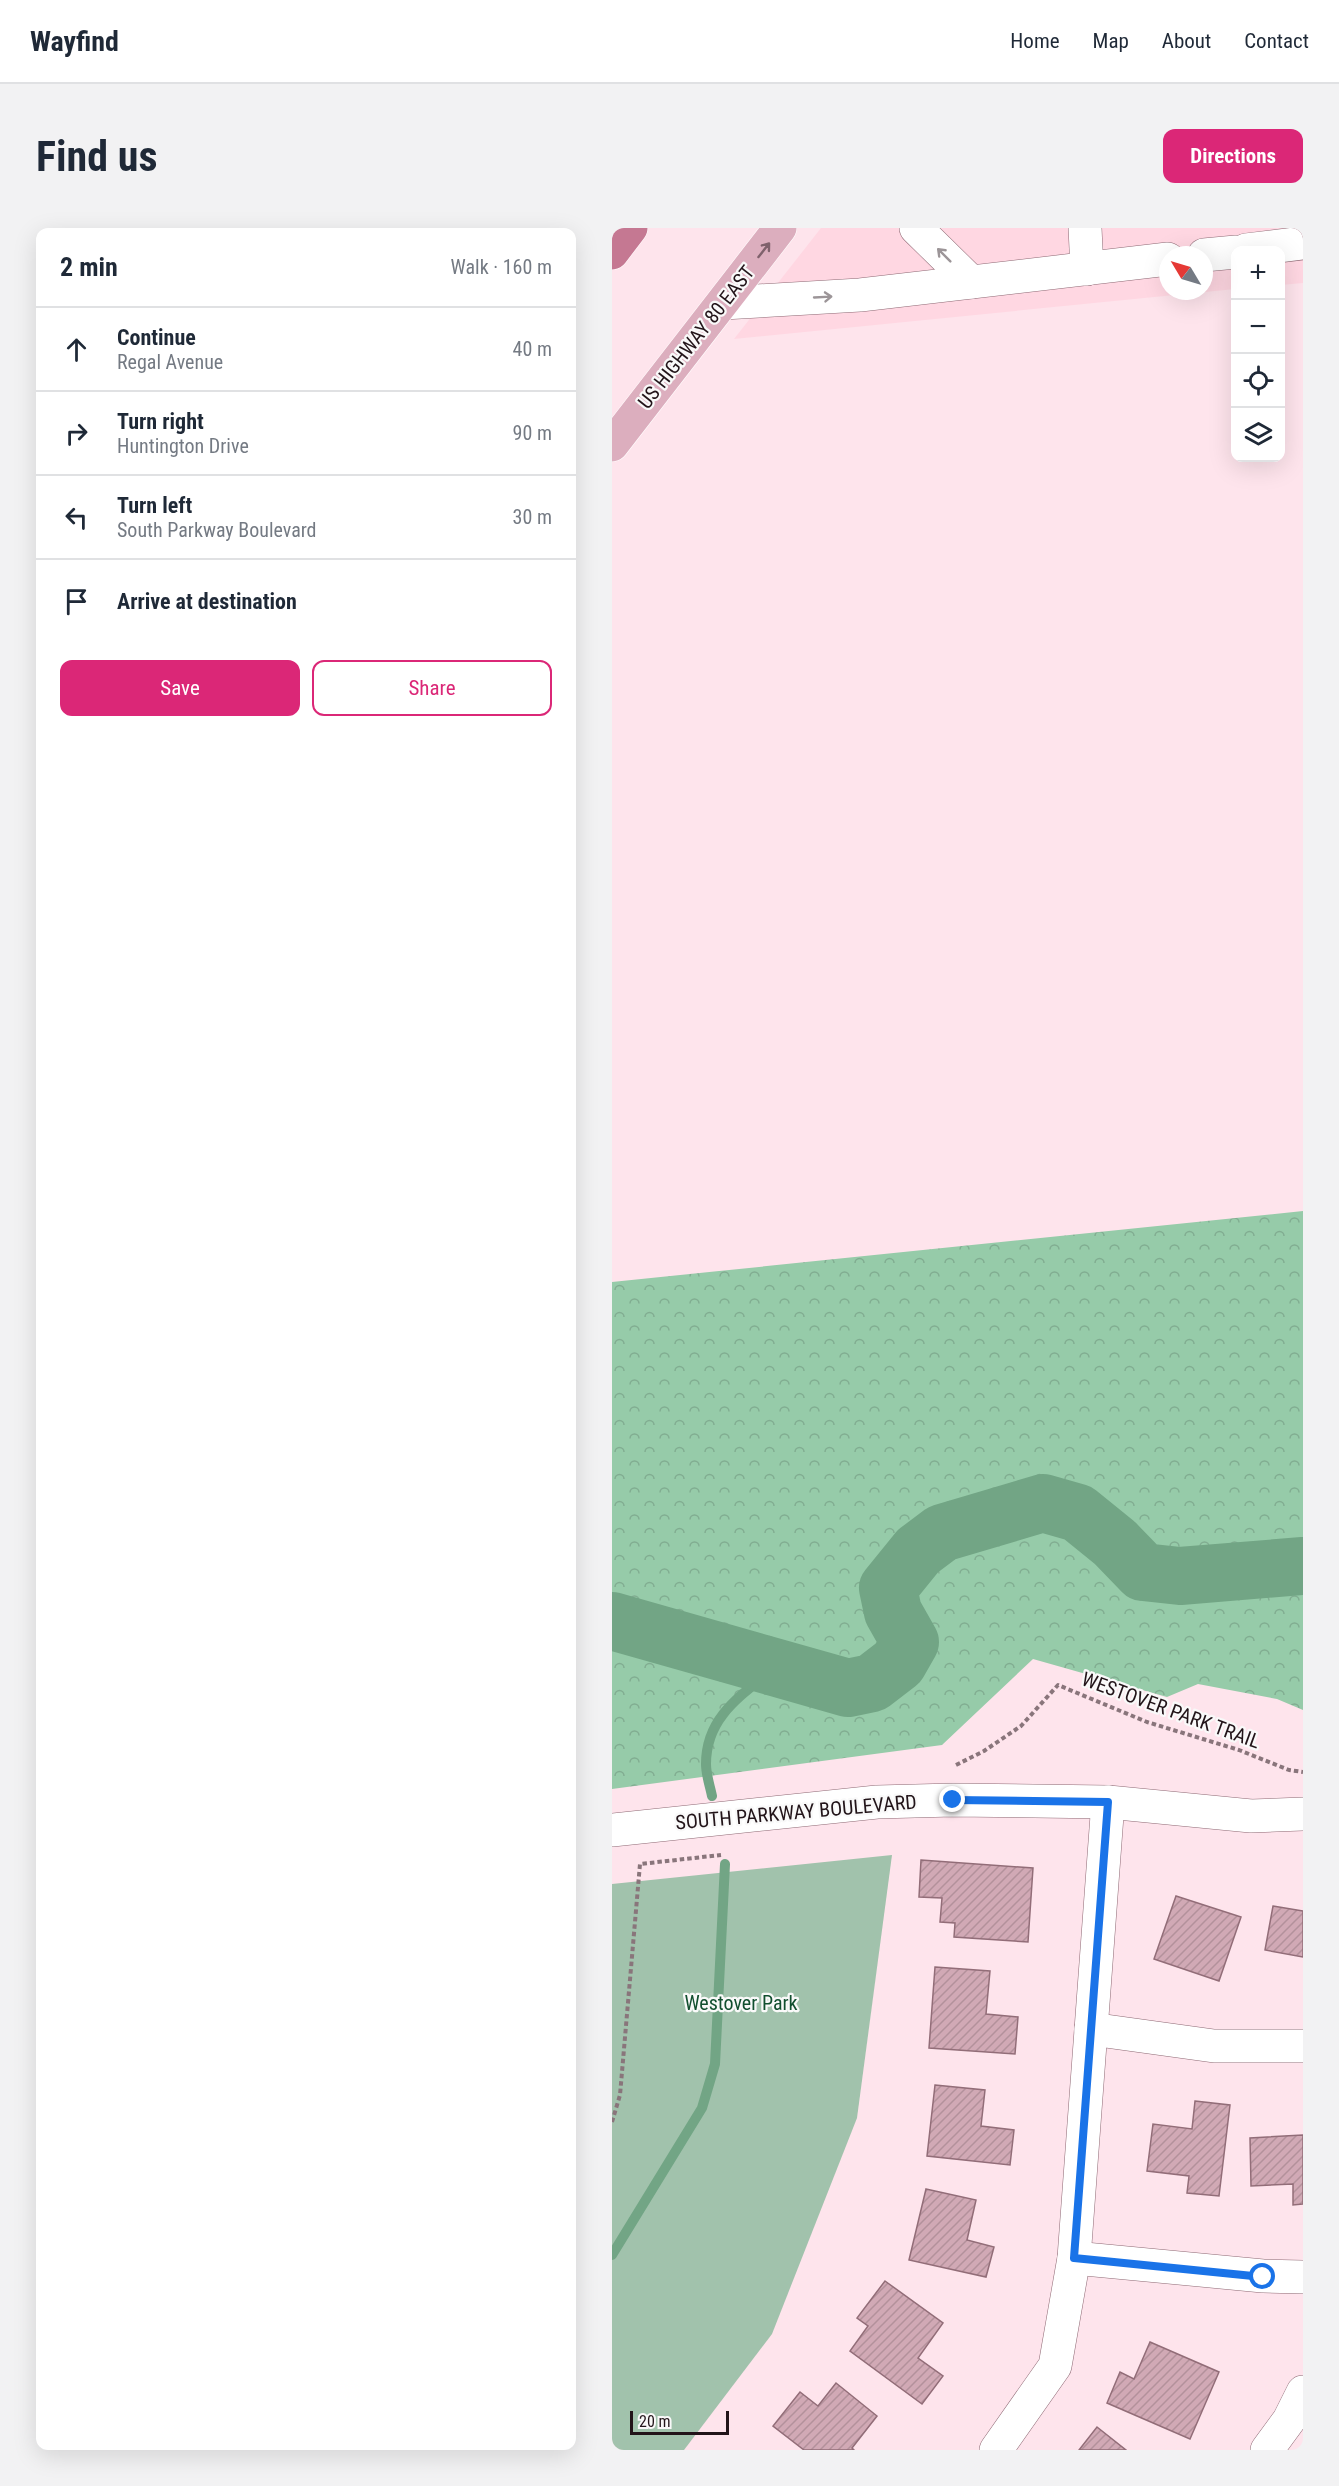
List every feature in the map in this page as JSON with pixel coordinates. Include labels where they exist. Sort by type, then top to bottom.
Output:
[{"type":"highway","points":[[612,253],[631,228]]},
{"type":"main road","name":"US HIGHWAY 80 EAST","points":[[612,445],[780,228]]},
{"type":"street","points":[[916,228],[971,282]]},
{"type":"street","points":[[1085,228],[1087,268]]},
{"type":"street","points":[[1279,246],[1303,243]]},
{"type":"street","points":[[1213,254],[1231,252]]},
{"type":"street","points":[[723,303],[860,295],[1159,260]]},
{"type":"street","name":"SOUTH PARKWAY BOULEVARD","points":[[612,1830],[877,1802],[953,1800],[1108,1802],[1251,1816],[1303,1814]]},
{"type":"street","points":[[996,2450],[1055,2366],[1074,2258],[1108,1802]]},
{"type":"street","points":[[1091,2030],[1214,2046],[1303,2046]]},
{"type":"street","points":[[1074,2258],[1263,2277],[1303,2277]]},
{"type":"street","points":[[1267,2450],[1288,2420],[1303,2392]]},
{"type":"path","name":"WESTOVER PARK TRAIL","points":[[955,1766],[984,1751],[1021,1726],[1058,1685],[1147,1722],[1239,1750],[1289,1770],[1303,1773]]},
{"type":"path","points":[[612,2122],[620,2095],[640,1864],[723,1855]]},
{"type":"shaded area","points":[[821,228],[1303,228],[1303,283],[1285,285],[1285,246],[1231,246],[1231,289],[1213,291],[1213,246],[1159,246],[1159,297],[734,339]]},
{"type":"green space","points":[[1303,1211],[1303,1710],[1277,1699],[1198,1684],[1167,1697],[1033,1659],[942,1745],[612,1789],[612,1282]]},
{"type":"green space","name":"Westover Park","points":[[892,1855],[857,2118],[772,2334],[684,2450],[612,2450],[612,1884]]},
{"type":"building","points":[[921,1860],[1033,1868],[1028,1942],[954,1937],[955,1923],[940,1922],[942,1898],[919,1897]]},
{"type":"building","points":[[1176,1896],[1241,1917],[1219,1981],[1154,1959]]},
{"type":"building","points":[[1273,1906],[1303,1911],[1303,1957],[1265,1950]]},
{"type":"building","points":[[935,1967],[990,1971],[986,2014],[1018,2017],[1015,2054],[929,2048]]},
{"type":"building","points":[[935,2085],[985,2090],[981,2126],[1014,2130],[1010,2165],[927,2156]]},
{"type":"building","points":[[1195,2101],[1230,2105],[1219,2196],[1187,2193],[1189,2176],[1147,2171],[1153,2124],[1192,2129]]},
{"type":"building","points":[[1303,2135],[1303,2204],[1293,2205],[1293,2184],[1251,2186],[1250,2138]]},
{"type":"building","points":[[926,2189],[976,2200],[967,2240],[994,2247],[986,2277],[909,2260]]},
{"type":"building","points":[[885,2281],[943,2323],[918,2358],[943,2376],[922,2404],[850,2351],[868,2326],[857,2318]]},
{"type":"building","points":[[1150,2342],[1219,2372],[1190,2439],[1107,2403],[1120,2372],[1134,2379]]},
{"type":"building","points":[[836,2383],[877,2416],[852,2448],[854,2450],[804,2450],[773,2426],[800,2392],[818,2406]]},
{"type":"building","points":[[1097,2427],[1126,2450],[1079,2450]]},
{"type":"waterway","points":[[612,1621],[848,1688],[872,1683],[898,1663],[910,1642],[893,1612],[888,1588],[918,1551],[942,1533],[1043,1503],[1078,1513],[1115,1543],[1143,1572],[1180,1576],[1303,1566]]},
{"type":"waterway","points":[[712,1796],[706,1764],[712,1733],[728,1708],[776,1667]]},
{"type":"waterway","points":[[612,2255],[702,2108],[715,2064],[725,1864]]},
{"type":"route","points":[[953,1800],[1108,1802],[1074,2258],[1263,2277]]}]
